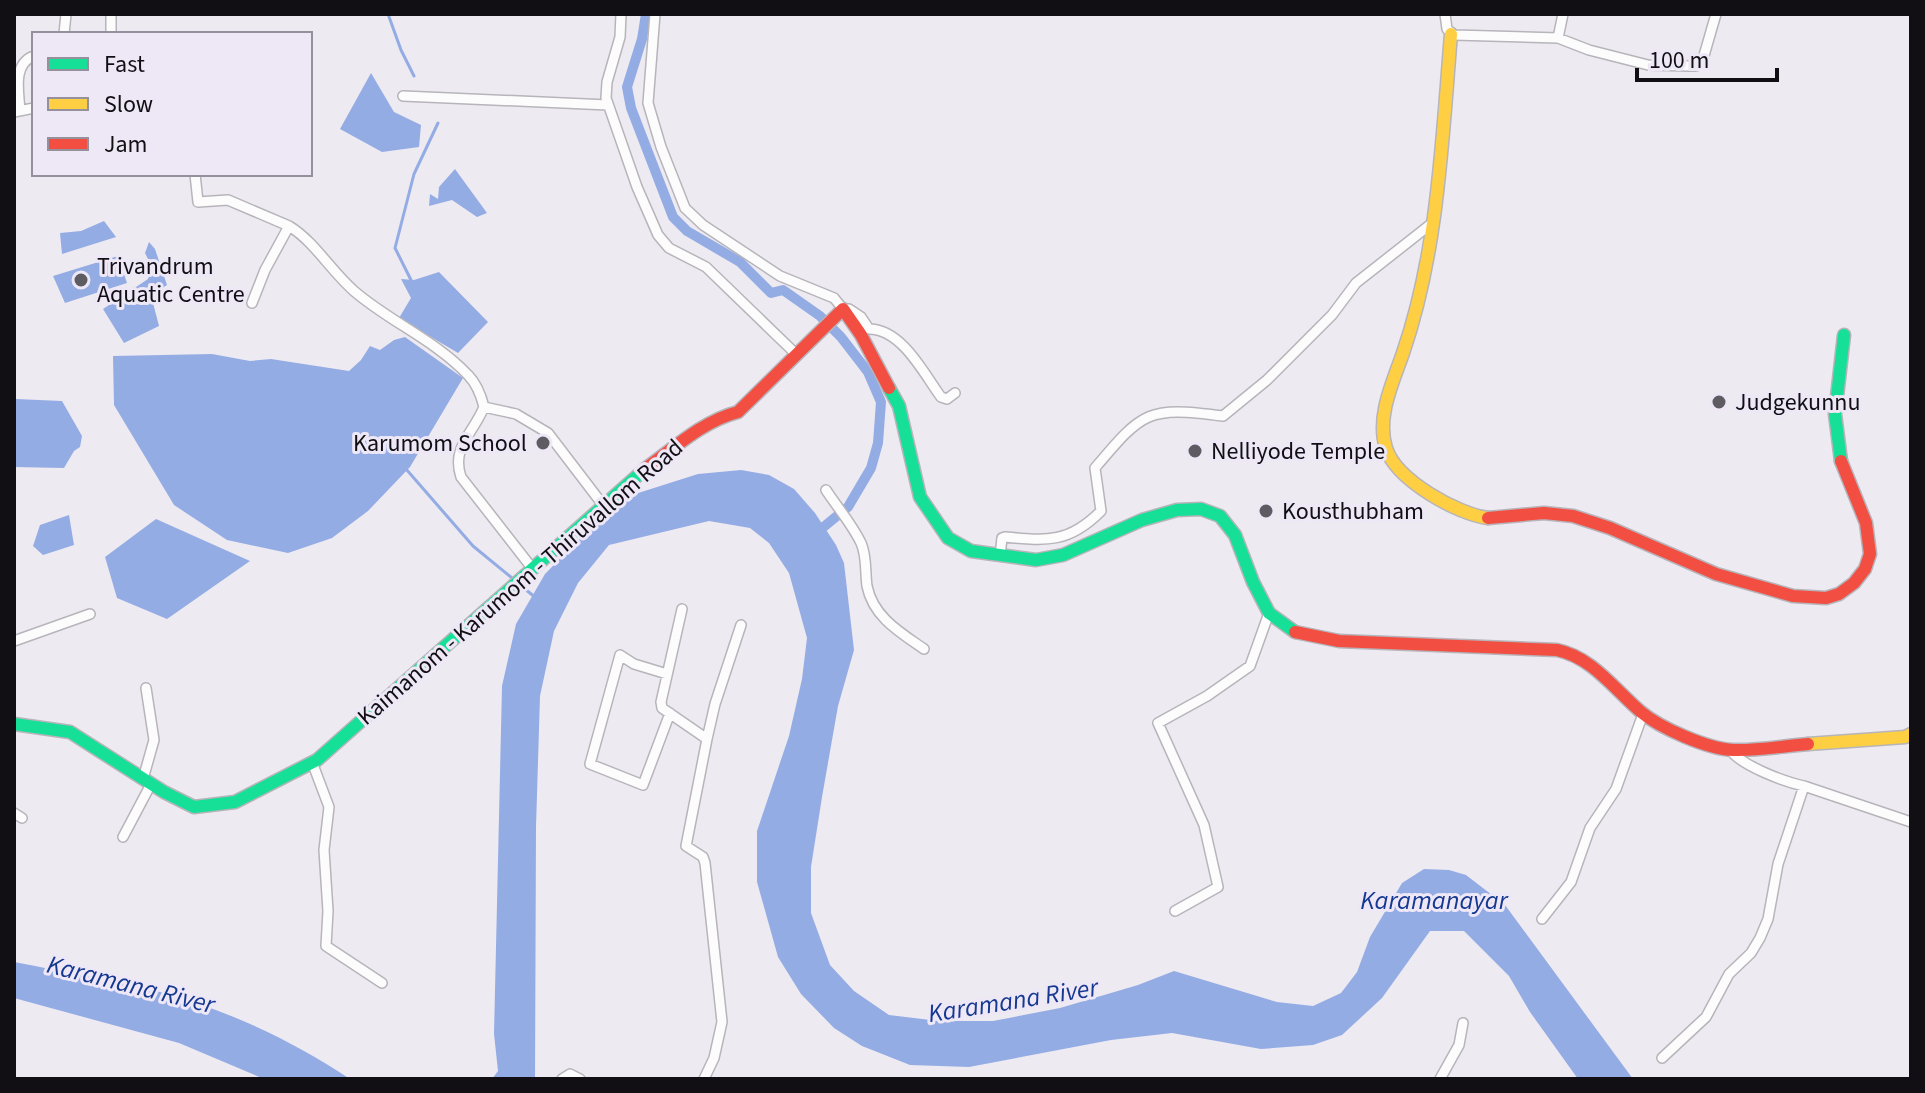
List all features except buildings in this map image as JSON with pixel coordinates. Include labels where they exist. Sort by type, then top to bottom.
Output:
[{"type":"main road","points":[[1451,34],[1427,261],[1417,312],[1384,411],[1386,449],[1406,477],[1476,516],[1494,518],[1553,513],[1593,522],[1700,568],[1802,599],[1826,599],[1840,594],[1864,572],[1870,553],[1867,522],[1841,461],[1835,424],[1844,335]]},
{"type":"main road","name":"Kaimanom - Karumom - Thiruvallom Road","points":[[14,724],[70,732],[147,782],[194,807],[235,802],[312,762],[603,505],[680,442],[726,415],[738,412],[843,309]]},
{"type":"main road","points":[[843,309],[899,406],[920,497],[948,538],[971,551],[1036,560],[1063,555],[1142,520],[1177,510],[1201,509],[1220,516],[1235,535],[1269,613],[1295,632],[1339,641],[1572,653],[1591,666],[1643,714],[1671,732],[1730,750],[1905,737],[1911,734]]},
{"type":"street","points":[[621,14],[620,37],[607,82],[608,105],[658,235],[669,248],[706,267],[797,355]]},
{"type":"street","points":[[655,14],[648,103],[685,208],[703,225],[780,276],[834,298],[843,309],[849,309],[861,317],[869,329],[874,328],[895,339],[909,351],[941,397],[947,399],[955,393]]},
{"type":"street","points":[[1445,14],[1451,34],[1465,37],[1558,38],[1589,50],[1648,65],[1696,66],[1703,59],[1716,14]]},
{"type":"street","points":[[1558,38],[1563,14]]},
{"type":"street","points":[[17,111],[20,71],[24,61],[32,57]]},
{"type":"street","points":[[403,96],[608,105]]},
{"type":"street","points":[[195,176],[198,202],[228,200],[301,233],[352,289],[383,314],[447,354],[472,378],[484,407],[459,452],[456,464],[461,477],[532,568]]},
{"type":"street","points":[[1000,556],[1002,538],[1065,538],[1086,526],[1101,511],[1095,468],[1123,435],[1150,414],[1174,411],[1223,416],[1267,380],[1332,315],[1356,283],[1431,224]]},
{"type":"street","points":[[252,303],[265,270],[289,226]]},
{"type":"street","points":[[484,407],[516,414],[548,433],[603,505]]},
{"type":"street","points":[[826,490],[864,554],[868,588],[877,611],[924,649]]},
{"type":"street","points":[[682,609],[662,708],[707,739]]},
{"type":"street","points":[[1175,911],[1218,887],[1204,825],[1158,723],[1207,696],[1250,666],[1269,613]]},
{"type":"street","points":[[14,641],[90,614]]},
{"type":"street","points":[[704,1079],[714,1058],[722,1022],[705,863],[703,857],[686,846],[715,704],[741,625]]},
{"type":"street","points":[[667,674],[634,664],[615,652],[590,764],[643,785],[670,713]]},
{"type":"street","points":[[123,837],[147,782],[154,740],[146,688]]},
{"type":"street","points":[[1542,919],[1571,882],[1590,828],[1616,789],[1643,714]]},
{"type":"street","points":[[1730,750],[1735,756],[1780,779],[1911,822]]},
{"type":"street","points":[[312,762],[329,807],[324,850],[328,911],[326,946],[382,983]]},
{"type":"street","points":[[1662,1058],[1706,1017],[1729,974],[1751,953],[1760,938],[1768,919],[1778,864],[1804,786]]},
{"type":"street","points":[[1440,1079],[1459,1045],[1463,1023]]},
{"type":"street","points":[[562,1079],[570,1074],[580,1079]]},
{"type":"water","points":[[371,73],[394,112],[421,125],[419,147],[382,152],[340,129]]},
{"type":"water","points":[[455,169],[487,213],[477,217],[452,200],[429,206],[430,194],[438,199],[439,187]]},
{"type":"water","points":[[104,221],[116,237],[62,254],[60,233],[81,231]]},
{"type":"water","points":[[149,242],[155,249],[167,285],[151,295],[159,326],[124,343],[103,309],[148,279],[152,267],[145,253]]},
{"type":"water","points":[[118,256],[127,283],[65,303],[53,276]]},
{"type":"water","points":[[439,272],[488,322],[458,353],[399,318],[411,298],[401,279],[414,280]]},
{"type":"water","points":[[405,337],[463,378],[410,467],[368,511],[332,538],[288,553],[227,540],[174,505],[114,405],[113,356],[212,354],[349,371],[370,346],[380,350],[394,340]]},
{"type":"water","points":[[16,399],[62,401],[82,436],[80,447],[64,468],[14,467]]},
{"type":"water","name":"Karamanayar","points":[[741,470],[769,475],[794,489],[815,513],[844,563],[854,650],[838,706],[822,797],[811,867],[811,913],[830,965],[854,991],[889,1015],[939,1021],[993,1021],[1060,1008],[1174,971],[1277,1002],[1313,1006],[1341,993],[1357,972],[1370,937],[1402,883],[1424,869],[1449,870],[1466,875],[1505,905],[1633,1079],[1578,1079],[1530,1012],[1509,976],[1464,931],[1430,931],[1382,998],[1342,1035],[1313,1045],[1261,1049],[1172,1033],[1111,1040],[969,1067],[910,1065],[862,1046],[834,1028],[801,994],[778,957],[757,882],[757,831],[789,736],[802,679],[807,638],[789,573],[769,543],[750,528],[709,521],[609,545],[578,583],[554,631],[540,696],[535,1079],[492,1079],[498,1071],[494,1034],[502,686],[516,624],[545,574],[593,525],[635,494],[698,474]]},
{"type":"water","points":[[69,515],[74,545],[43,555],[33,546],[40,525]]},
{"type":"water","points":[[156,519],[250,561],[167,619],[117,598],[105,557]]},
{"type":"water","points":[[14,962],[136,986],[205,1006],[280,1038],[350,1079],[264,1079],[179,1043],[14,998]]},
{"type":"waterway","points":[[388,14],[414,76]]},
{"type":"waterway","points":[[646,14],[642,39],[627,87],[631,108],[673,217],[687,231],[740,262],[771,293],[783,290],[820,316],[868,372],[881,402],[878,443],[871,468],[848,507],[815,534]]},
{"type":"waterway","points":[[412,282],[395,248],[414,174],[438,123]]},
{"type":"waterway","points":[[406,469],[473,546],[512,578]]},
{"type":"waterway","points":[[520,585],[536,598]]},
{"type":"traffic: fast","points":[[1841,461],[1835,414],[1844,335]]},
{"type":"traffic: fast","points":[[889,388],[899,406],[920,497],[948,538],[971,551],[1036,560],[1063,555],[1142,520],[1177,510],[1201,509],[1220,516],[1235,535],[1269,613],[1295,632]]},
{"type":"traffic: fast","points":[[14,724],[70,732],[164,792],[194,807],[235,802],[317,760],[645,469]]},
{"type":"traffic: slow","points":[[1451,34],[1431,235],[1415,314],[1384,412],[1383,436],[1392,460],[1414,483],[1445,503],[1488,518]]},
{"type":"traffic: slow","points":[[1808,744],[1905,737],[1911,734]]},
{"type":"traffic: jam","points":[[645,469],[701,428],[738,412],[843,309],[861,335],[889,388]]},
{"type":"traffic: jam","points":[[1488,518],[1544,513],[1573,516],[1610,528],[1716,574],[1793,596],[1826,598],[1839,594],[1854,583],[1865,569],[1870,554],[1866,523],[1841,461]]},
{"type":"traffic: jam","points":[[1295,632],[1339,641],[1557,650],[1592,667],[1649,718],[1698,742],[1733,750],[1808,744]]},
{"type":"place","name":"Trivandrum Aquatic Centre","points":[[81,280]]},
{"type":"place","name":"Judgekunnu","points":[[1719,402]]},
{"type":"place","name":"Karumom School","points":[[543,443]]},
{"type":"place","name":"Nelliyode Temple","points":[[1195,451]]},
{"type":"place","name":"Kousthubham","points":[[1266,511]]},
{"type":"water label","name":"Karamana River","points":[[131,984]]},
{"type":"water label","name":"Karamana River","points":[[1013,1000]]}]
